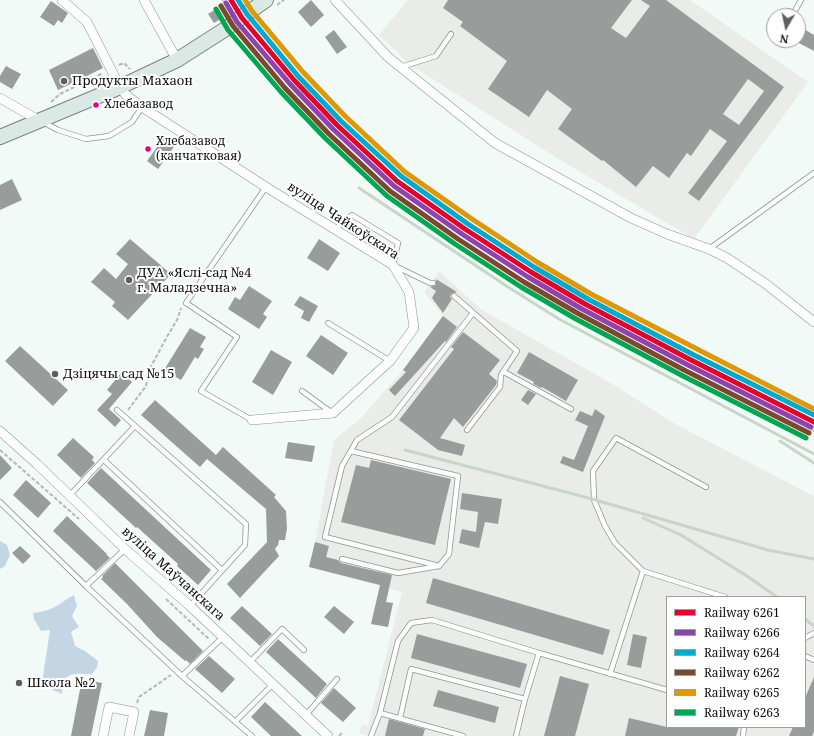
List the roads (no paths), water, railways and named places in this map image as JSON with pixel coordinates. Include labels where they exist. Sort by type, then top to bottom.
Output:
[{"type":"main road","points":[[0,137],[120,88],[177,60],[224,30],[266,0]]},
{"type":"street","points":[[62,0],[87,22],[120,88]]},
{"type":"street","points":[[144,0],[177,60]]},
{"type":"street","points":[[335,0],[388,57],[495,143],[631,218],[666,234],[709,249],[727,258],[766,284],[814,322]]},
{"type":"street","name":"вуліца Чайкоўскага","points":[[120,88],[125,94],[142,107],[266,187],[394,265],[409,292],[414,328],[390,361],[333,413]]},
{"type":"street","points":[[0,98],[40,121]]},
{"type":"street","points":[[252,420],[333,413]]},
{"type":"street","name":"вуліца Маўчанскага","points":[[0,431],[70,495],[125,549],[190,606],[328,736]]},
{"type":"street","points":[[103,736],[109,707],[134,712],[129,736]]},
{"type":"lane","points":[[401,67],[436,56],[451,34]]},
{"type":"lane","points":[[40,121],[58,130],[86,139],[109,136],[132,122],[142,107]]},
{"type":"lane","points":[[709,249],[814,173]]},
{"type":"lane","points":[[252,420],[201,391],[237,337],[186,303],[266,187]]},
{"type":"lane","points":[[335,229],[352,215],[398,243],[394,265],[432,283]]},
{"type":"lane","points":[[454,296],[517,351],[501,376],[500,387],[467,430]]},
{"type":"lane","points":[[438,566],[325,537],[342,466],[357,440],[392,417],[473,313]]},
{"type":"lane","points":[[328,324],[390,361]]},
{"type":"lane","points":[[504,372],[572,409]]},
{"type":"lane","points":[[302,391],[333,413]]},
{"type":"lane","points":[[117,410],[246,524],[245,545],[190,606]]},
{"type":"lane","points":[[70,495],[135,426]]},
{"type":"lane","points":[[706,487],[616,438],[593,471],[594,500],[605,526],[615,543],[643,571],[723,596]]},
{"type":"lane","points":[[342,559],[398,573],[438,566],[449,554],[458,476],[351,451]]},
{"type":"lane","points":[[104,460],[222,570]]},
{"type":"lane","points":[[0,502],[86,586],[182,676],[252,736]]},
{"type":"lane","points":[[86,586],[125,549]]},
{"type":"lane","points":[[610,674],[643,571]]},
{"type":"lane","points":[[371,736],[380,714],[398,641],[411,623],[432,620],[666,690]]},
{"type":"lane","points":[[250,662],[282,629],[304,650]]},
{"type":"lane","points":[[182,676],[223,637]]},
{"type":"lane","points":[[516,736],[525,699],[539,653]]},
{"type":"lane","points":[[400,718],[411,669],[525,699]]},
{"type":"lane","points":[[306,715],[337,679]]},
{"type":"lane","points":[[235,722],[273,684]]},
{"type":"lane","points":[[380,714],[464,736]]},
{"type":"railway","points":[[223,0],[237,22],[290,83],[333,129],[394,185],[462,234],[528,277],[583,309],[814,431]]},
{"type":"railway","points":[[359,188],[559,319],[814,454]]},
{"type":"railway","points":[[780,441],[814,463]]},
{"type":"railway","points":[[405,450],[585,497],[768,550],[814,559]]},
{"type":"railway","points":[[643,518],[681,535],[747,576],[776,596]]},
{"type":"railway","points":[[806,620],[814,626]]},
{"type":"rail line","name":"6261","points":[[231,0],[242,18],[294,80],[337,125],[397,181],[465,229],[531,272],[585,304],[691,360],[814,422]]},
{"type":"rail line","name":"6264","points":[[238,0],[247,14],[298,76],[341,121],[401,176],[468,224],[534,267],[588,299],[694,355],[814,415]]},
{"type":"rail line","name":"6265","points":[[245,0],[252,11],[303,72],[345,116],[405,172],[537,262],[591,294],[814,409]]},
{"type":"rail line","name":"6266","points":[[226,3],[237,22],[290,84],[333,129],[394,186],[462,234],[528,277],[582,309],[688,365],[811,427]]},
{"type":"rail line","name":"6262","points":[[221,6],[233,26],[285,88],[329,134],[390,191],[458,239],[524,282],[579,314],[686,371],[809,433]]},
{"type":"rail line","name":"6263","points":[[216,9],[228,30],[281,92],[325,138],[387,196],[455,244],[521,287],[576,319],[683,376],[806,438]]},
{"type":"place","name":"Продукты Махаон","points":[[64,81]]},
{"type":"place","name":"Хлебазавод","points":[[96,105]]},
{"type":"place","name":"Хлебазавод (канчатковая)","points":[[148,149]]},
{"type":"place","name":"ДУА «Яслі-сад №4 г. Маладзечна»","points":[[129,280]]},
{"type":"place","name":"Дзіцячы сад №15","points":[[55,374]]},
{"type":"place","name":"Школа №2","points":[[19,683]]}]
